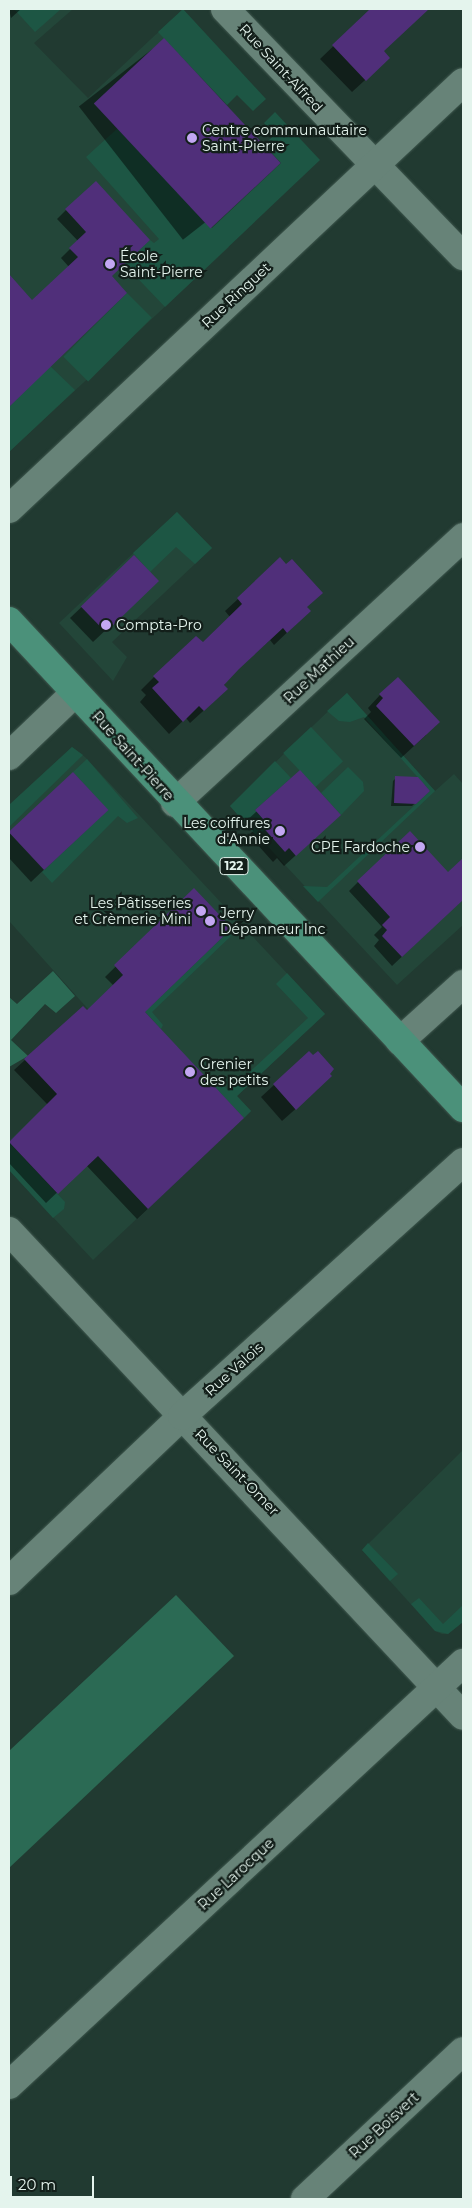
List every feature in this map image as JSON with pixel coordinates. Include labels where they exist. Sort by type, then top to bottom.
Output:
[{"type":"main road","name":"Rue Saint-Pierre","points":[[9,621],[175,803],[463,1108]]},
{"type":"street","name":"Rue Saint-Alfred","points":[[225,9],[463,256]]},
{"type":"street","name":"Rue Ringuet","points":[[9,509],[463,82]]},
{"type":"street","name":"Rue Mathieu","points":[[175,803],[463,536]]},
{"type":"street","points":[[9,756],[75,693]]},
{"type":"street","points":[[400,1041],[463,984]]},
{"type":"street","name":"Rue Valois","points":[[9,1581],[182,1416],[463,1162]]},
{"type":"street","name":"Rue Saint-Omer","points":[[9,1231],[438,1687],[463,1716]]},
{"type":"street","name":"Rue Larocque","points":[[9,2085],[463,1663]]},
{"type":"street","name":"Rue Boisvert","points":[[305,2199],[463,2051]]},
{"type":"shaded area","name":"École Saint-Pierre","points":[[9,9],[73,9],[34,43],[88,98],[183,9],[199,76],[185,60],[116,125],[229,247],[9,452]]},
{"type":"shaded area","points":[[14,9],[61,9],[35,32]]},
{"type":"shaded area","points":[[183,9],[266,99],[253,111],[237,95],[227,105],[158,32]]},
{"type":"shaded area","points":[[275,112],[320,160],[165,307],[124,264],[150,240],[154,243],[159,239],[86,157],[118,128],[212,228],[281,163],[264,145],[274,135],[264,123]]},
{"type":"shaded area","points":[[127,293],[152,318],[88,381],[63,357]]},
{"type":"shaded area","points":[[49,365],[75,390],[9,452],[9,407]]},
{"type":"shaded area","points":[[177,512],[212,548],[112,642],[127,657],[113,681],[59,623]]},
{"type":"shaded area","points":[[177,512],[212,548],[195,564],[176,547],[150,572],[133,553]]},
{"type":"shaded area","points":[[347,693],[435,791],[454,774],[463,784],[463,925],[397,985],[230,806]]},
{"type":"shaded area","points":[[347,693],[435,791],[318,902],[303,886],[327,887],[430,791],[364,717],[350,722],[339,721],[327,711]]},
{"type":"shaded area","points":[[311,727],[343,761],[315,787],[283,753]]},
{"type":"shaded area","points":[[72,747],[85,757],[325,1014],[237,1096],[251,1111],[93,1260],[9,1170],[9,1141],[115,1039],[9,921],[9,805]]},
{"type":"shaded area","points":[[72,747],[83,755],[9,827],[9,805]]},
{"type":"shaded area","points":[[87,759],[138,818],[127,823],[118,816],[52,883],[42,872],[108,810],[73,772]]},
{"type":"shaded area","points":[[275,761],[291,778],[255,810],[263,819],[259,823],[265,829],[257,837],[230,806]]},
{"type":"shaded area","points":[[348,767],[363,782],[364,791],[341,815],[321,793]]},
{"type":"shaded area","points":[[228,932],[231,936],[152,1012],[163,1025],[161,1029],[135,1001],[151,1006]]},
{"type":"shaded area","points":[[53,971],[75,996],[56,1013],[45,1004],[11,1040],[28,1056],[9,1067],[9,997],[17,1004]]},
{"type":"shaded area","points":[[287,973],[325,1014],[237,1096],[251,1111],[244,1118],[210,1082],[215,1077],[229,1091],[308,1018],[276,984]]},
{"type":"shaded area","points":[[9,1142],[65,1202],[64,1209],[53,1218],[9,1170]]},
{"type":"shaded area","points":[[463,1450],[463,1622],[448,1634],[442,1634],[435,1631],[362,1550]]},
{"type":"shaded area","points":[[368,1543],[398,1574],[390,1581],[362,1550]]},
{"type":"shaded area","points":[[176,1595],[234,1656],[9,1868],[9,1751]]},
{"type":"shaded area","points":[[419,1598],[443,1624],[463,1605],[463,1622],[448,1634],[435,1631],[411,1604]]},
{"type":"building","points":[[370,9],[429,9],[384,51],[390,58],[366,81],[332,45]]},
{"type":"building","name":"Centre communautaire Saint-Pierre","points":[[164,38],[281,163],[210,229],[94,103]]},
{"type":"building","points":[[96,181],[150,240],[112,276],[127,293],[9,407],[9,274],[32,300],[78,257],[69,248],[86,232],[65,209]]},
{"type":"building","points":[[134,555],[159,581],[106,632],[81,606]]},
{"type":"building","points":[[280,557],[286,564],[292,559],[323,593],[307,607],[311,611],[287,633],[283,628],[239,669],[224,685],[228,689],[204,711],[199,706],[183,722],[152,688],[159,682],[153,676],[196,636],[203,642],[242,604],[237,598]]},
{"type":"building","points":[[398,677],[440,722],[414,746],[376,706],[383,698],[379,694]]},
{"type":"building","points":[[300,770],[341,815],[296,856],[289,848],[285,852],[259,823],[263,819],[255,810]]},
{"type":"building","points":[[73,772],[108,810],[44,870],[9,832]]},
{"type":"building","points":[[395,776],[418,777],[430,791],[416,804],[394,803]]},
{"type":"building","points":[[410,831],[448,872],[463,858],[463,900],[402,957],[382,936],[387,930],[382,925],[390,917],[357,881]]},
{"type":"building","points":[[194,888],[232,928],[145,1012],[244,1118],[148,1209],[98,1156],[58,1194],[9,1142],[57,1094],[24,1059],[83,1006],[87,1010],[123,975],[114,965]]},
{"type":"building","points":[[309,1051],[313,1055],[318,1051],[334,1069],[330,1074],[332,1076],[296,1110],[273,1084]]},
{"type":"place","name":"Centre communautaire Saint-Pierre","points":[[192,138]]},
{"type":"place","name":"École Saint-Pierre","points":[[110,264]]},
{"type":"place","name":"Compta-Pro","points":[[106,625]]},
{"type":"place","name":"Les coiffures d'Annie","points":[[280,831]]},
{"type":"place","name":"CPE Fardoche","points":[[420,847]]},
{"type":"place","name":"Les Pâtisseries et Crèmerie Mini","points":[[201,911]]},
{"type":"place","name":"Jerry Dépanneur Inc","points":[[210,921]]},
{"type":"place","name":"Grenier des petits","points":[[190,1072]]}]
